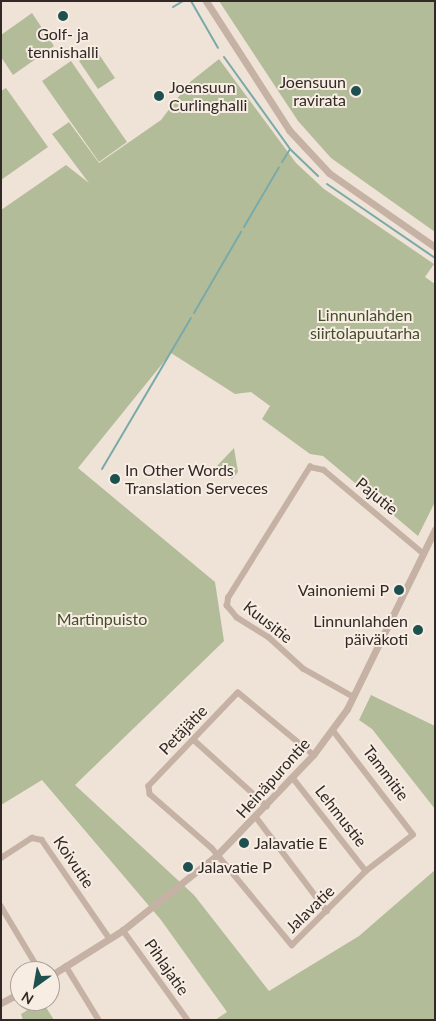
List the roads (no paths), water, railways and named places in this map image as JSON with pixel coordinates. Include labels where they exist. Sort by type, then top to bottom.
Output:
[{"type":"street","points":[[206,1],[289,130],[329,173],[435,247]]},
{"type":"street","name":"Pajutie","points":[[310,467],[324,470],[423,553]]},
{"type":"street","name":"Kuusitie","points":[[310,467],[227,606],[315,679],[353,697]]},
{"type":"street","name":"Heinäpurontie","points":[[60,970],[124,930],[218,855],[313,755],[333,731],[353,697],[435,529]]},
{"type":"street","name":"Petäjätie","points":[[218,855],[150,794],[149,786],[193,739],[238,693],[313,755]]},
{"type":"street","name":"Tammitie","points":[[333,731],[413,834]]},
{"type":"street","points":[[193,739],[266,806]]},
{"type":"street","name":"Lehmustie","points":[[293,778],[366,871]]},
{"type":"street","points":[[256,817],[327,911]]},
{"type":"street","name":"Jalavatie","points":[[218,855],[285,942],[292,945],[366,871],[413,834]]},
{"type":"street","name":"Koivutie","points":[[1,858],[32,838],[42,840],[110,939]]},
{"type":"street","points":[[1,906],[34,961]]},
{"type":"street","name":"Pihlajatie","points":[[124,930],[188,1020]]},
{"type":"street","points":[[66,966],[99,1020]]},
{"type":"waterway","points":[[173,7],[183,1]]},
{"type":"waterway","points":[[191,1],[218,48]]},
{"type":"waterway","points":[[224,57],[290,149]]},
{"type":"waterway","points":[[282,162],[290,149],[318,176]]},
{"type":"waterway","points":[[244,227],[279,167]]},
{"type":"waterway","points":[[327,184],[435,258]]},
{"type":"waterway","points":[[194,313],[241,232]]},
{"type":"waterway","points":[[102,469],[191,318]]},
{"type":"place","name":"Golf- ja tennishalli","points":[[63,16]]},
{"type":"place","name":"Joensuun ravirata","points":[[356,91]]},
{"type":"place","name":"Joensuun Curlinghalli","points":[[159,96]]},
{"type":"place","name":"In Other Words Translation Serveces","points":[[115,479]]},
{"type":"place","name":"Vainoniemi P","points":[[399,590]]},
{"type":"place","name":"Linnunlahden päiväkoti","points":[[418,630]]},
{"type":"place","name":"Jalavatie E","points":[[244,843]]},
{"type":"place","name":"Jalavatie P","points":[[188,867]]},
{"type":"park label","name":"Linnunlahden siirtolapuutarha","points":[[365,324]]},
{"type":"park label","name":"Martinpuisto","points":[[102,619]]}]
